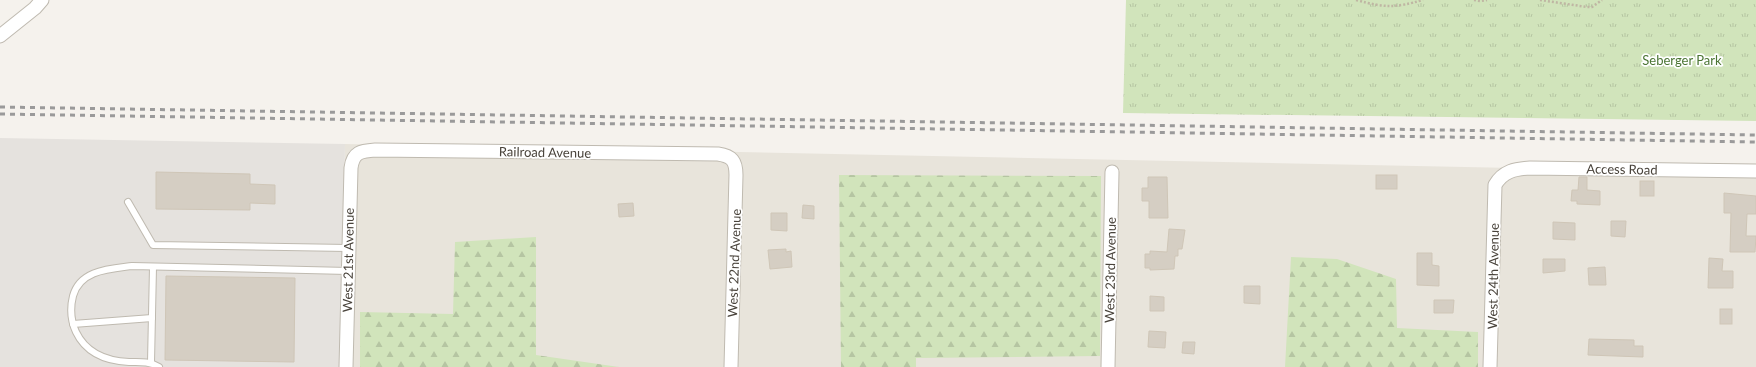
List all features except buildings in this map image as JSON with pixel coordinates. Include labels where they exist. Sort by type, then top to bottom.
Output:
[{"type":"street","points":[[0,36],[35,8],[42,0]]},
{"type":"street","name":"Railroad Avenue","points":[[356,155],[375,150],[718,154],[728,156],[733,159]]},
{"type":"street","name":"West 21st Avenue","points":[[346,367],[350,168],[352,160],[356,155]]},
{"type":"street","name":"West 22nd Avenue","points":[[731,367],[736,175],[733,159]]},
{"type":"street","name":"Access Road","points":[[1494,185],[1505,173],[1523,168],[1756,171]]},
{"type":"street","name":"West 23rd Avenue","points":[[1108,367],[1112,172]]},
{"type":"street","name":"West 24th Avenue","points":[[1490,367],[1494,185]]},
{"type":"lane","points":[[128,202],[153,245],[348,248]]},
{"type":"lane","points":[[158,367],[151,362],[120,362],[97,355],[84,344],[73,324],[71,309],[73,295],[84,278],[91,274],[113,268],[132,266],[348,271]]},
{"type":"lane","points":[[151,362],[153,267]]},
{"type":"lane","points":[[73,324],[152,318]]},
{"type":"path","points":[[1356,0],[1377,6],[1391,7],[1424,0]]},
{"type":"path","points":[[1474,0],[1480,2],[1487,0]]},
{"type":"path","points":[[1540,0],[1587,7],[1592,7],[1602,0]]},
{"type":"shaded area","points":[[0,138],[345,144],[341,367],[0,367]]},
{"type":"shaded area","points":[[345,144],[1756,173],[1756,367],[341,367]]},
{"type":"green space","name":"Seberger Park","points":[[1126,0],[1756,0],[1756,121],[1123,113]]},
{"type":"green space","points":[[839,175],[1101,176],[1100,356],[916,358],[916,367],[841,367]]},
{"type":"green space","points":[[536,237],[536,355],[619,367],[360,367],[360,312],[453,314],[455,242]]},
{"type":"green space","points":[[1291,257],[1337,259],[1396,279],[1397,328],[1478,332],[1478,367],[1285,367]]},
{"type":"railway","points":[[0,107],[1756,135]]},
{"type":"railway","points":[[0,114],[1756,142]]}]
